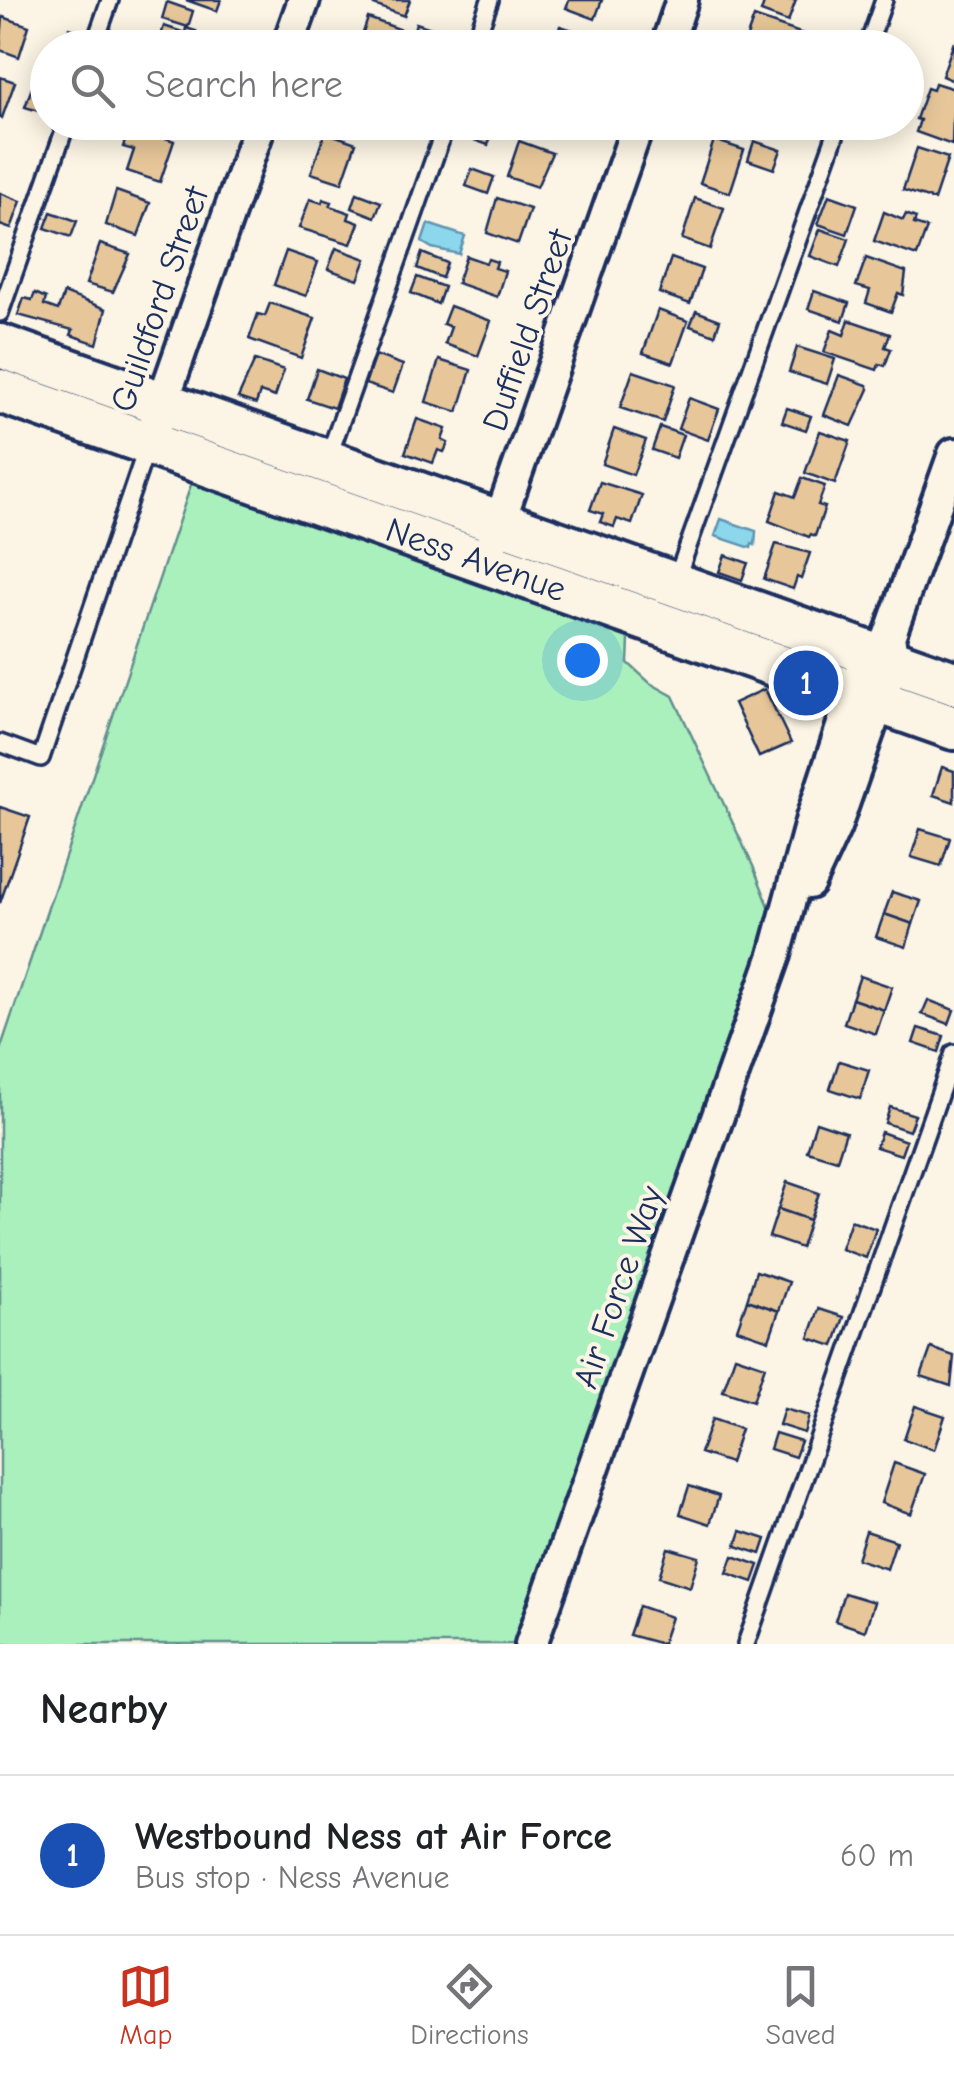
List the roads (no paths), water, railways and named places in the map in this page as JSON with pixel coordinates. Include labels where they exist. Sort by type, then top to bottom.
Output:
[{"type":"main road","name":"Ness Avenue","points":[[0,346],[155,423],[492,542],[675,584],[882,652],[954,684]]},
{"type":"main road","name":"Ness Avenue","points":[[0,391],[326,462],[492,542],[866,699],[954,728]]},
{"type":"street","points":[[293,30],[304,0]]},
{"type":"street","points":[[672,30],[682,0]]},
{"type":"street","name":"Guildford Street","points":[[155,423],[255,140]]},
{"type":"street","name":"Duffield Street","points":[[492,542],[633,140]]},
{"type":"street","name":"Air Force Way","points":[[531,1644],[775,955],[812,818],[866,699],[954,454]]},
{"type":"lane","points":[[99,30],[110,0]]},
{"type":"lane","points":[[479,30],[490,0]]},
{"type":"lane","points":[[873,30],[884,0]]},
{"type":"lane","points":[[0,312],[61,140]]},
{"type":"lane","points":[[326,462],[440,140]]},
{"type":"lane","points":[[675,584],[834,140]]},
{"type":"lane","points":[[0,743],[41,758],[155,423]]},
{"type":"lane","points":[[746,1644],[954,1053]]},
{"type":"water","points":[[428,224],[465,236],[459,254],[422,242]]},
{"type":"water","points":[[721,519],[756,531],[755,545],[751,548],[715,536]]},
{"type":"place","name":"Westbound Ness at Air Force","points":[[806,683]]}]
